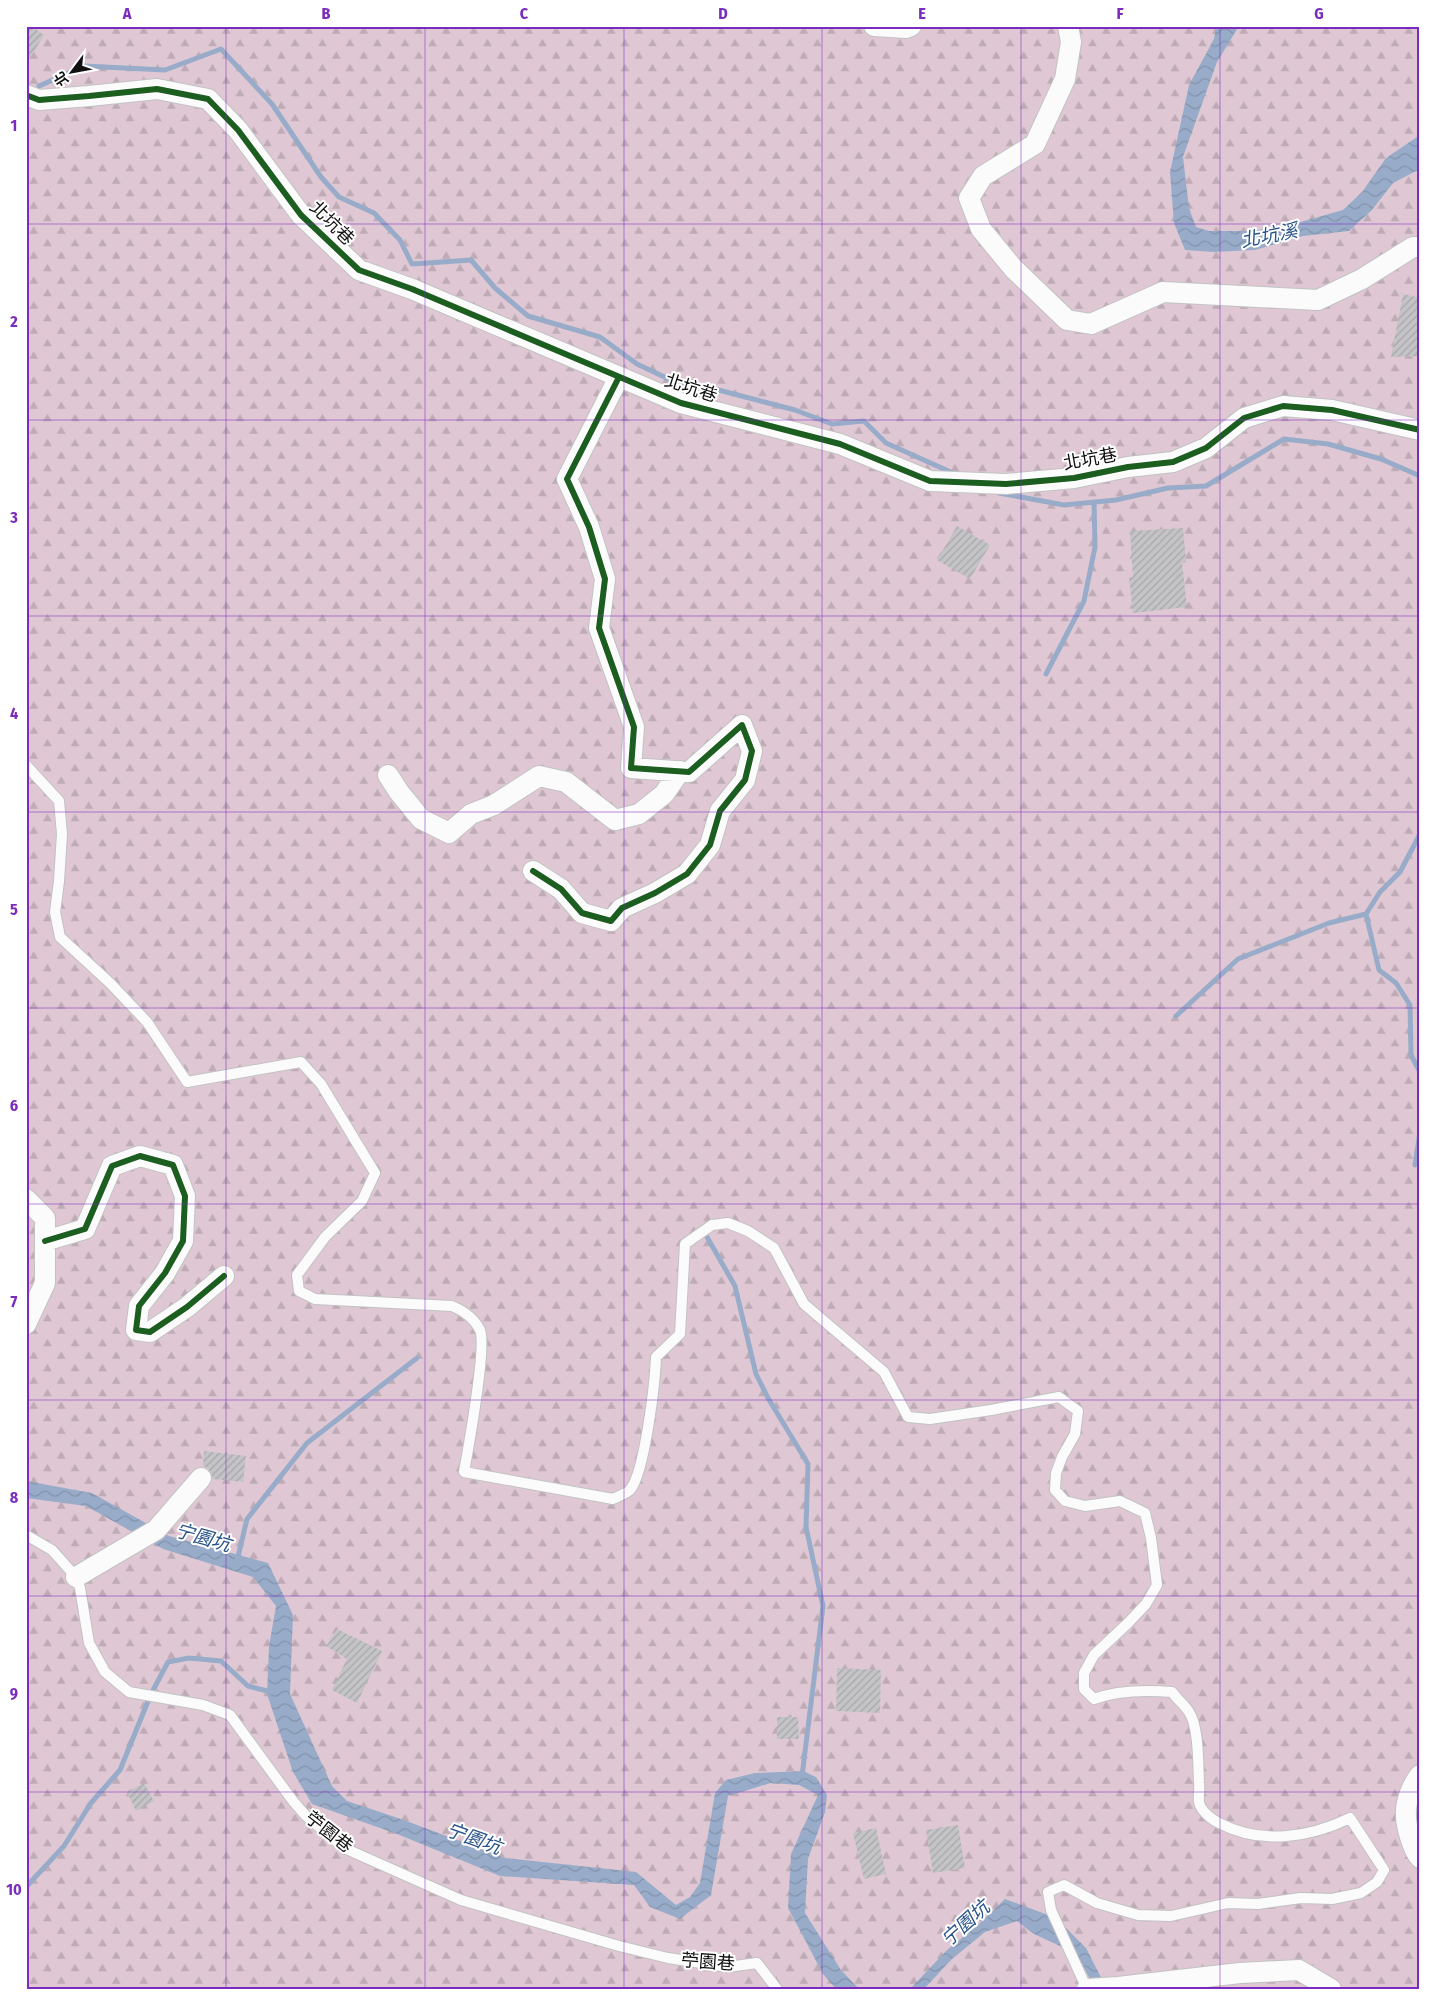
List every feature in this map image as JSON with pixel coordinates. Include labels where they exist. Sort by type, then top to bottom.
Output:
[{"type":"street","points":[[874,26],[906,28],[911,26]]},
{"type":"street","points":[[1068,26],[1071,42],[1065,79],[1035,144],[983,176],[969,198],[981,229],[1013,268],[1067,320],[1091,324],[1163,292],[1318,300],[1362,279],[1413,247],[1420,247]]},
{"type":"street","name":"北坑巷","points":[[26,95],[39,100],[157,88],[208,99],[238,130],[301,215],[359,270],[412,289],[681,403],[840,444],[930,481],[1006,484],[1074,478],[1128,467],[1173,462],[1206,448],[1244,418],[1283,406],[1332,410],[1420,430]]},
{"type":"street","points":[[533,870],[561,889],[582,913],[611,921],[622,908],[655,893],[687,874],[710,845],[720,811],[745,780],[752,751],[742,725],[689,772],[631,768],[634,727],[600,628],[605,579],[589,527],[567,479],[619,377]]},
{"type":"street","points":[[388,775],[421,820],[449,833],[471,814],[494,805],[539,776],[566,782],[615,820],[639,814],[664,794],[680,771]]},
{"type":"street","points":[[45,1241],[85,1229],[112,1166],[140,1156],[173,1165],[184,1196],[182,1241],[165,1273],[139,1306],[136,1330],[150,1332],[187,1307],[224,1276]]},
{"type":"street","points":[[26,1199],[45,1218],[45,1284],[26,1324]]},
{"type":"street","points":[[76,1577],[156,1530],[202,1478]]},
{"type":"street","points":[[1420,1775],[1412,1785],[1406,1816],[1415,1852],[1420,1858]]},
{"type":"street","points":[[1087,1989],[1240,1973],[1299,1970],[1331,1989]]},
{"type":"lane","points":[[26,765],[59,801],[62,834],[55,912],[60,937],[110,983],[147,1022],[186,1082],[301,1062],[321,1084],[375,1173],[362,1201],[324,1237],[297,1275],[299,1291],[315,1299],[452,1306],[465,1311],[481,1331],[481,1360],[464,1472],[613,1499],[629,1491],[638,1475],[655,1383],[656,1357],[680,1334],[685,1244],[712,1225],[728,1223],[748,1231],[774,1248],[804,1304],[884,1372],[908,1417],[930,1420],[1059,1397],[1078,1411],[1075,1434],[1062,1456],[1056,1473],[1055,1490],[1065,1501],[1084,1506],[1120,1501],[1144,1513],[1152,1538],[1158,1585],[1146,1604],[1134,1617],[1094,1654],[1084,1673],[1084,1689],[1094,1699],[1109,1693],[1172,1692],[1190,1713],[1197,1734],[1199,1804],[1212,1820],[1231,1830],[1248,1835],[1272,1838],[1312,1832],[1336,1825],[1350,1818],[1384,1870],[1377,1882],[1361,1893],[1332,1899],[1302,1898],[1258,1904],[1228,1903],[1171,1916],[1138,1915],[1097,1903],[1064,1885],[1048,1892],[1051,1910],[1087,1989]]},
{"type":"lane","name":"苧園巷","points":[[26,1535],[52,1550],[76,1577],[80,1588],[89,1643],[104,1672],[129,1692],[203,1706],[230,1714],[293,1802],[306,1816],[344,1848],[461,1900],[619,1946],[668,1958],[728,1967],[757,1963],[777,1989]]},
{"type":"green space","points":[[26,26],[1420,26],[1420,1989],[26,1989]]},
{"type":"water","name":"北坑溪","points":[[1216,26],[1239,26],[1217,62],[1183,157],[1189,208],[1196,227],[1209,231],[1252,231],[1290,225],[1343,210],[1362,192],[1386,158],[1420,135],[1420,169],[1393,183],[1372,210],[1349,231],[1303,236],[1255,250],[1213,252],[1185,250],[1174,223],[1170,172],[1189,85],[1214,39]]},
{"type":"water","points":[[26,1481],[92,1493],[169,1536],[268,1563],[293,1615],[290,1694],[332,1786],[347,1801],[505,1858],[636,1872],[676,1905],[690,1897],[700,1883],[715,1793],[726,1780],[755,1773],[803,1771],[816,1777],[827,1795],[825,1812],[808,1859],[805,1913],[841,1970],[859,1989],[836,1989],[823,1974],[788,1908],[791,1854],[818,1795],[799,1785],[771,1783],[728,1796],[711,1895],[680,1919],[650,1907],[634,1885],[500,1876],[397,1834],[312,1804],[293,1772],[267,1694],[269,1646],[276,1606],[253,1577],[163,1549],[86,1506],[26,1498]]},
{"type":"water","points":[[1005,1899],[1056,1918],[1086,1948],[1107,1989],[1095,1989],[1077,1954],[1034,1934],[1017,1921],[985,1932],[952,1959],[924,1989],[910,1989],[947,1950],[980,1923]]},
{"type":"building","points":[[26,26],[31,26],[44,35],[26,65]]},
{"type":"building","points":[[1403,294],[1420,298],[1420,356],[1391,357]]},
{"type":"building","points":[[957,526],[990,545],[970,579],[937,560]]},
{"type":"building","points":[[1183,528],[1186,562],[1182,563],[1187,607],[1133,613],[1129,577],[1133,577],[1130,531]]},
{"type":"building","points":[[204,1451],[246,1456],[243,1482],[213,1479],[209,1469],[203,1466]]},
{"type":"building","points":[[337,1629],[382,1651],[357,1703],[332,1690],[347,1659],[326,1646]]},
{"type":"building","points":[[837,1668],[881,1670],[880,1713],[836,1711]]},
{"type":"building","points":[[777,1717],[798,1717],[799,1739],[777,1739]]},
{"type":"building","points":[[144,1783],[154,1801],[136,1811],[127,1792]]},
{"type":"building","points":[[958,1825],[965,1868],[933,1873],[926,1830]]},
{"type":"building","points":[[876,1828],[886,1874],[864,1879],[853,1833]]},
{"type":"waterway","points":[[39,86],[84,66],[165,70],[221,49],[272,104],[321,177],[339,197],[374,213],[400,240],[412,264],[471,260],[495,288],[528,316],[600,337],[637,364],[675,382],[707,387],[795,410],[832,424],[864,421],[886,443],[955,474]]},
{"type":"waterway","points":[[999,493],[1064,505],[1116,500],[1168,488],[1206,486],[1284,439],[1328,444],[1381,459],[1420,476]]},
{"type":"waterway","points":[[1046,674],[1084,601],[1095,547],[1094,502]]},
{"type":"waterway","points":[[1420,834],[1400,872],[1380,892],[1366,914],[1379,970],[1396,983],[1410,1005],[1411,1055],[1420,1072]]},
{"type":"waterway","points":[[1176,1016],[1238,959],[1329,923],[1366,914]]},
{"type":"waterway","points":[[1415,1165],[1420,1132]]},
{"type":"waterway","points":[[707,1237],[735,1286],[756,1374],[768,1398],[808,1464],[806,1527],[823,1606],[802,1776]]},
{"type":"waterway","name":"宁園坑","points":[[237,1561],[247,1519],[307,1443],[417,1358]]},
{"type":"waterway","points":[[26,1887],[64,1846],[91,1803],[120,1770],[151,1694],[168,1662],[189,1658],[221,1661],[248,1686],[271,1692]]},
{"type":"cycle path","points":[[26,95],[39,100],[157,89],[208,99],[238,130],[301,215],[359,270],[412,289],[681,403],[840,444],[930,481],[1006,484],[1074,478],[1128,467],[1173,462],[1206,448],[1244,418],[1283,406],[1332,410],[1420,430]]},
{"type":"cycle path","points":[[533,871],[561,889],[582,913],[611,921],[622,908],[655,893],[687,874],[710,845],[720,811],[745,780],[752,751],[742,725],[689,772],[631,768],[634,727],[599,628],[605,579],[589,527],[567,479],[619,377]]},
{"type":"cycle path","points":[[45,1241],[85,1229],[112,1166],[140,1156],[173,1165],[185,1196],[183,1241],[165,1273],[139,1306],[136,1330],[150,1332],[187,1307],[224,1276]]}]
